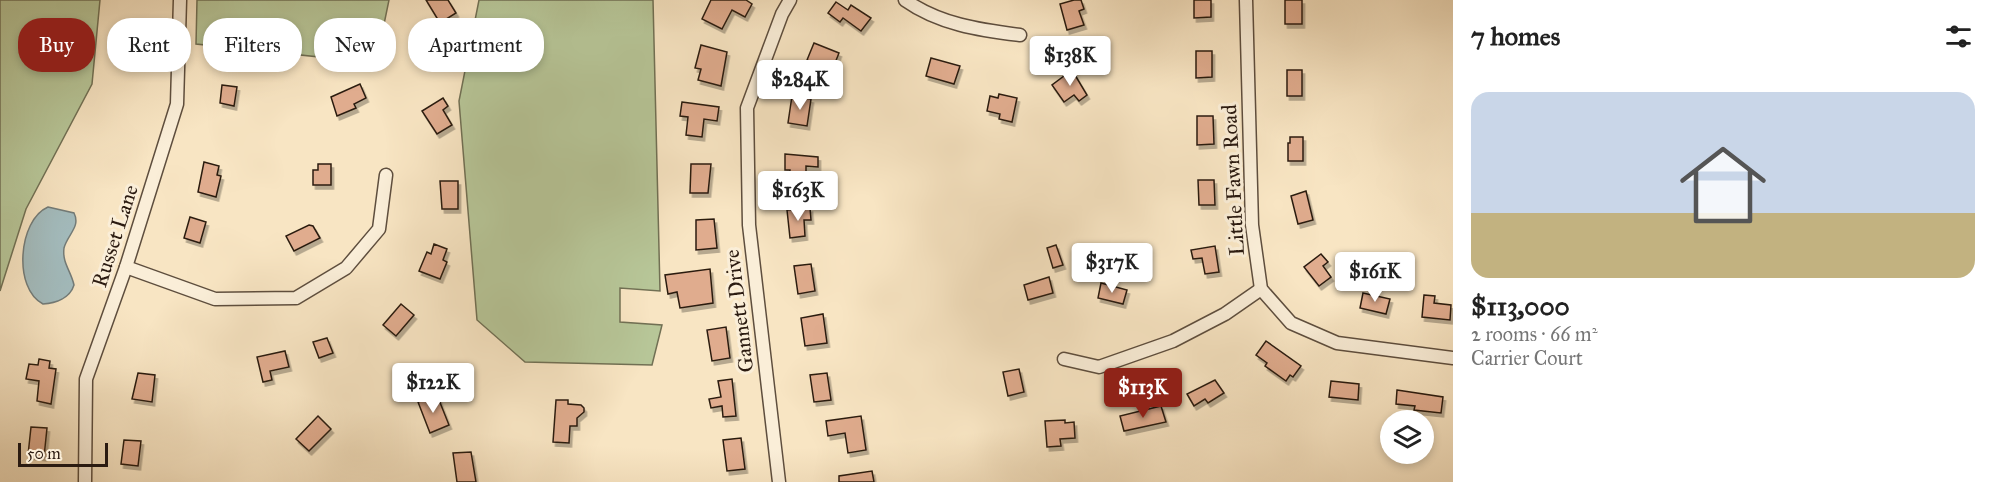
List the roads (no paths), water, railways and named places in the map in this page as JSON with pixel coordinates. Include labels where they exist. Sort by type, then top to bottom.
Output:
[{"type":"street","name":"Russet Lane","points":[[85,482],[86,379],[126,267],[177,104],[180,0]]},
{"type":"street","name":"Gannett Drive","points":[[779,482],[749,225],[747,108],[782,14],[790,0]]},
{"type":"street","points":[[905,0],[924,13],[974,30],[1020,35]]},
{"type":"street","name":"Little Fawn Road","points":[[1246,0],[1252,225],[1261,289]]},
{"type":"street","points":[[126,267],[215,299],[296,298],[346,268],[380,229],[386,175]]},
{"type":"street","points":[[1064,359],[1099,367],[1173,341],[1225,314],[1261,289],[1292,323],[1337,343],[1453,358]]},
{"type":"water","points":[[48,207],[74,213],[76,218],[75,227],[64,248],[65,263],[74,285],[62,299],[43,304],[33,296],[27,284],[23,270],[23,255],[25,239],[30,226],[38,214]]}]
